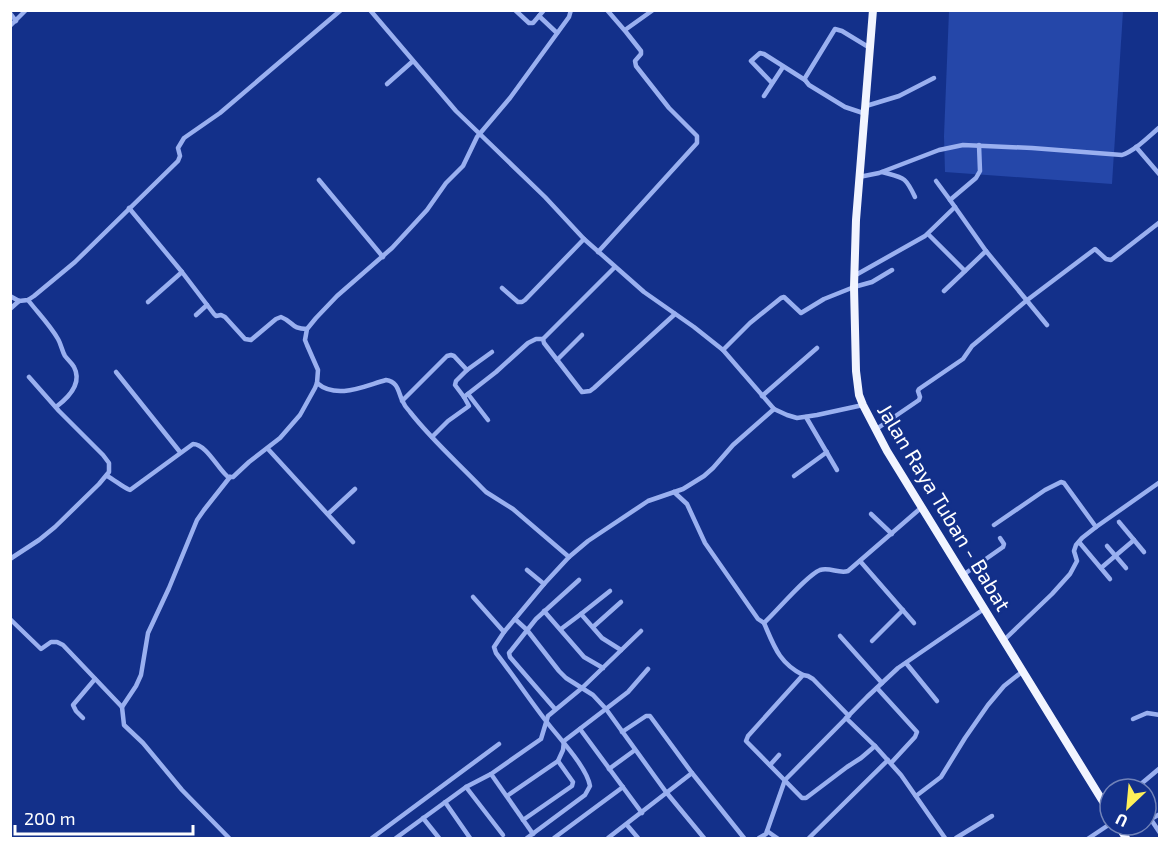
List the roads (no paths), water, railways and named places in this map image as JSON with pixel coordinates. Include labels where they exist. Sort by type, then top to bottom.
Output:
[{"type":"highway","name":"Jalan Raya Tuban - Babat","points":[[873,10],[859,177],[854,276],[856,371],[860,395],[875,430],[1098,793]]},
{"type":"street","points":[[10,27],[26,10]]},
{"type":"street","points":[[10,297],[19,301],[28,300],[75,262],[178,161],[180,156],[178,148],[184,138],[220,113],[341,10]]},
{"type":"street","points":[[370,10],[456,111],[545,197],[562,217],[644,292],[723,350],[774,409],[797,418],[863,405]]},
{"type":"street","points":[[515,10],[529,23],[532,23],[544,10]]},
{"type":"street","points":[[107,476],[130,490],[180,452],[193,444],[199,444],[225,474],[230,477],[236,476],[286,431],[300,415],[318,384],[318,370],[305,340],[307,329],[337,296],[382,257],[413,226],[446,183],[463,166],[475,140],[510,98],[571,10]]},
{"type":"street","points":[[598,252],[697,144],[697,136],[669,108],[636,66],[635,61],[641,53],[607,10]]},
{"type":"street","points":[[625,30],[653,10]]},
{"type":"street","points":[[10,13],[15,21]]},
{"type":"street","points":[[539,16],[557,33]]},
{"type":"street","points":[[805,80],[835,29],[870,48]]},
{"type":"street","points":[[772,83],[751,61],[762,53],[845,107],[866,110],[934,78]]},
{"type":"street","points":[[387,84],[413,61]]},
{"type":"street","points":[[764,96],[783,66]]},
{"type":"street","points":[[859,177],[873,175],[950,147],[979,145],[1122,155],[1136,147],[1160,127]]},
{"type":"street","points":[[950,200],[979,173],[979,145]]},
{"type":"street","points":[[1136,147],[1160,175]]},
{"type":"street","points":[[882,172],[908,182],[915,197]]},
{"type":"street","points":[[319,180],[382,257]]},
{"type":"street","points":[[936,181],[986,250],[1047,325]]},
{"type":"street","points":[[854,276],[928,234],[955,207]]},
{"type":"street","points":[[129,208],[216,316],[225,317],[245,339],[251,339],[281,317],[298,329],[307,329]]},
{"type":"street","points":[[875,430],[919,400],[919,388],[963,358],[972,346],[1026,301],[1095,249],[1106,259],[1111,260],[1160,222]]},
{"type":"street","points":[[928,234],[965,271]]},
{"type":"street","points":[[502,288],[522,302],[585,239]]},
{"type":"street","points":[[944,291],[986,250]]},
{"type":"street","points":[[466,395],[528,343],[536,339],[543,339],[615,267]]},
{"type":"street","points":[[723,350],[750,323],[781,298],[784,297],[801,313],[824,300],[872,282],[892,270]]},
{"type":"street","points":[[148,302],[182,272]]},
{"type":"street","points":[[28,300],[55,335],[65,357],[77,374],[73,390],[64,402],[56,407]]},
{"type":"street","points":[[10,309],[19,301]]},
{"type":"street","points":[[195,315],[207,305]]},
{"type":"street","points":[[543,339],[579,389],[586,392],[590,391],[675,314]]},
{"type":"street","points":[[557,360],[582,334]]},
{"type":"street","points":[[762,396],[817,348]]},
{"type":"street","points":[[488,420],[455,382],[492,352]]},
{"type":"street","points":[[402,400],[447,356],[454,356],[467,370]]},
{"type":"street","points":[[116,372],[180,452]]},
{"type":"street","points":[[10,559],[55,527],[110,472],[109,463],[103,455],[30,377]]},
{"type":"street","points":[[318,384],[332,391],[345,391],[386,380],[391,381],[397,387],[411,413],[486,492],[513,509],[569,557]]},
{"type":"street","points":[[432,437],[448,421],[468,408],[466,395]]},
{"type":"street","points":[[526,838],[585,795],[590,786],[586,775],[564,741],[546,721],[496,653],[494,645],[569,557],[588,541],[648,501],[690,485],[704,476],[733,445],[774,409]]},
{"type":"street","points":[[806,417],[837,470]]},
{"type":"street","points":[[268,449],[353,542]]},
{"type":"street","points":[[794,476],[827,452]]},
{"type":"street","points":[[122,707],[141,675],[148,633],[197,520],[230,477]]},
{"type":"street","points":[[994,525],[1045,490],[1061,482],[1096,527]]},
{"type":"street","points":[[1077,561],[1074,551],[1079,542],[1096,527],[1160,482]]},
{"type":"street","points":[[328,514],[355,489]]},
{"type":"street","points":[[674,492],[687,504],[705,543],[758,619],[764,623],[785,663],[813,679],[875,746],[916,796],[945,838]]},
{"type":"street","points":[[764,623],[817,572],[830,569],[845,572],[922,507]]},
{"type":"street","points":[[871,514],[892,534]]},
{"type":"street","points":[[1119,522],[1144,552]]},
{"type":"street","points":[[963,575],[1003,547],[1000,538]]},
{"type":"street","points":[[1101,568],[1134,540]]},
{"type":"street","points":[[1079,542],[1110,579]]},
{"type":"street","points":[[1107,546],[1126,568]]},
{"type":"street","points":[[1004,640],[1058,587],[1070,574],[1077,561],[1088,552]]},
{"type":"street","points":[[860,561],[914,623]]},
{"type":"street","points":[[527,570],[544,584]]},
{"type":"street","points":[[555,709],[509,654],[544,612],[579,580]]},
{"type":"street","points":[[561,629],[610,591]]},
{"type":"street","points":[[473,597],[504,633]]},
{"type":"street","points":[[593,627],[621,602]]},
{"type":"street","points":[[759,838],[766,834],[785,780],[882,683],[906,663],[984,609]]},
{"type":"street","points":[[872,641],[903,610]]},
{"type":"street","points":[[544,612],[584,657],[603,668]]},
{"type":"street","points":[[581,614],[607,642],[621,650]]},
{"type":"street","points":[[10,619],[41,649],[51,642],[63,645],[122,707],[124,725],[229,838]]},
{"type":"street","points":[[515,620],[527,630],[566,678],[593,695],[606,709],[666,792],[704,838]]},
{"type":"street","points":[[400,837],[466,787],[491,774],[541,739],[548,716],[582,688],[641,632]]},
{"type":"street","points":[[840,636],[882,683]]},
{"type":"street","points":[[906,663],[937,701]]},
{"type":"street","points":[[507,796],[558,760],[564,741],[628,692],[648,669]]},
{"type":"street","points":[[916,796],[941,777],[964,738],[988,705],[1004,686],[1023,671]]},
{"type":"street","points":[[803,675],[746,738],[747,743],[800,798],[806,798],[875,746]]},
{"type":"street","points":[[83,718],[74,708],[74,704],[96,679]]},
{"type":"street","points":[[809,838],[915,737],[917,732],[877,688]]},
{"type":"street","points":[[1133,719],[1147,713],[1160,715]]},
{"type":"street","points":[[622,732],[646,716],[650,716],[744,838]]},
{"type":"street","points":[[580,729],[642,813]]},
{"type":"street","points":[[372,838],[499,744]]},
{"type":"street","points":[[609,769],[635,750]]},
{"type":"street","points":[[770,765],[779,755]]},
{"type":"street","points":[[523,820],[572,786],[573,782],[558,760]]},
{"type":"street","points":[[608,838],[692,773]]},
{"type":"street","points":[[491,774],[533,834]]},
{"type":"street","points":[[466,787],[503,836]]},
{"type":"street","points":[[558,837],[623,788]]},
{"type":"street","points":[[445,802],[470,838]]},
{"type":"street","points":[[956,838],[992,816]]},
{"type":"street","points":[[423,818],[439,838]]},
{"type":"street","points":[[627,825],[638,838]]},
{"type":"street","points":[[767,831],[777,838]]}]
